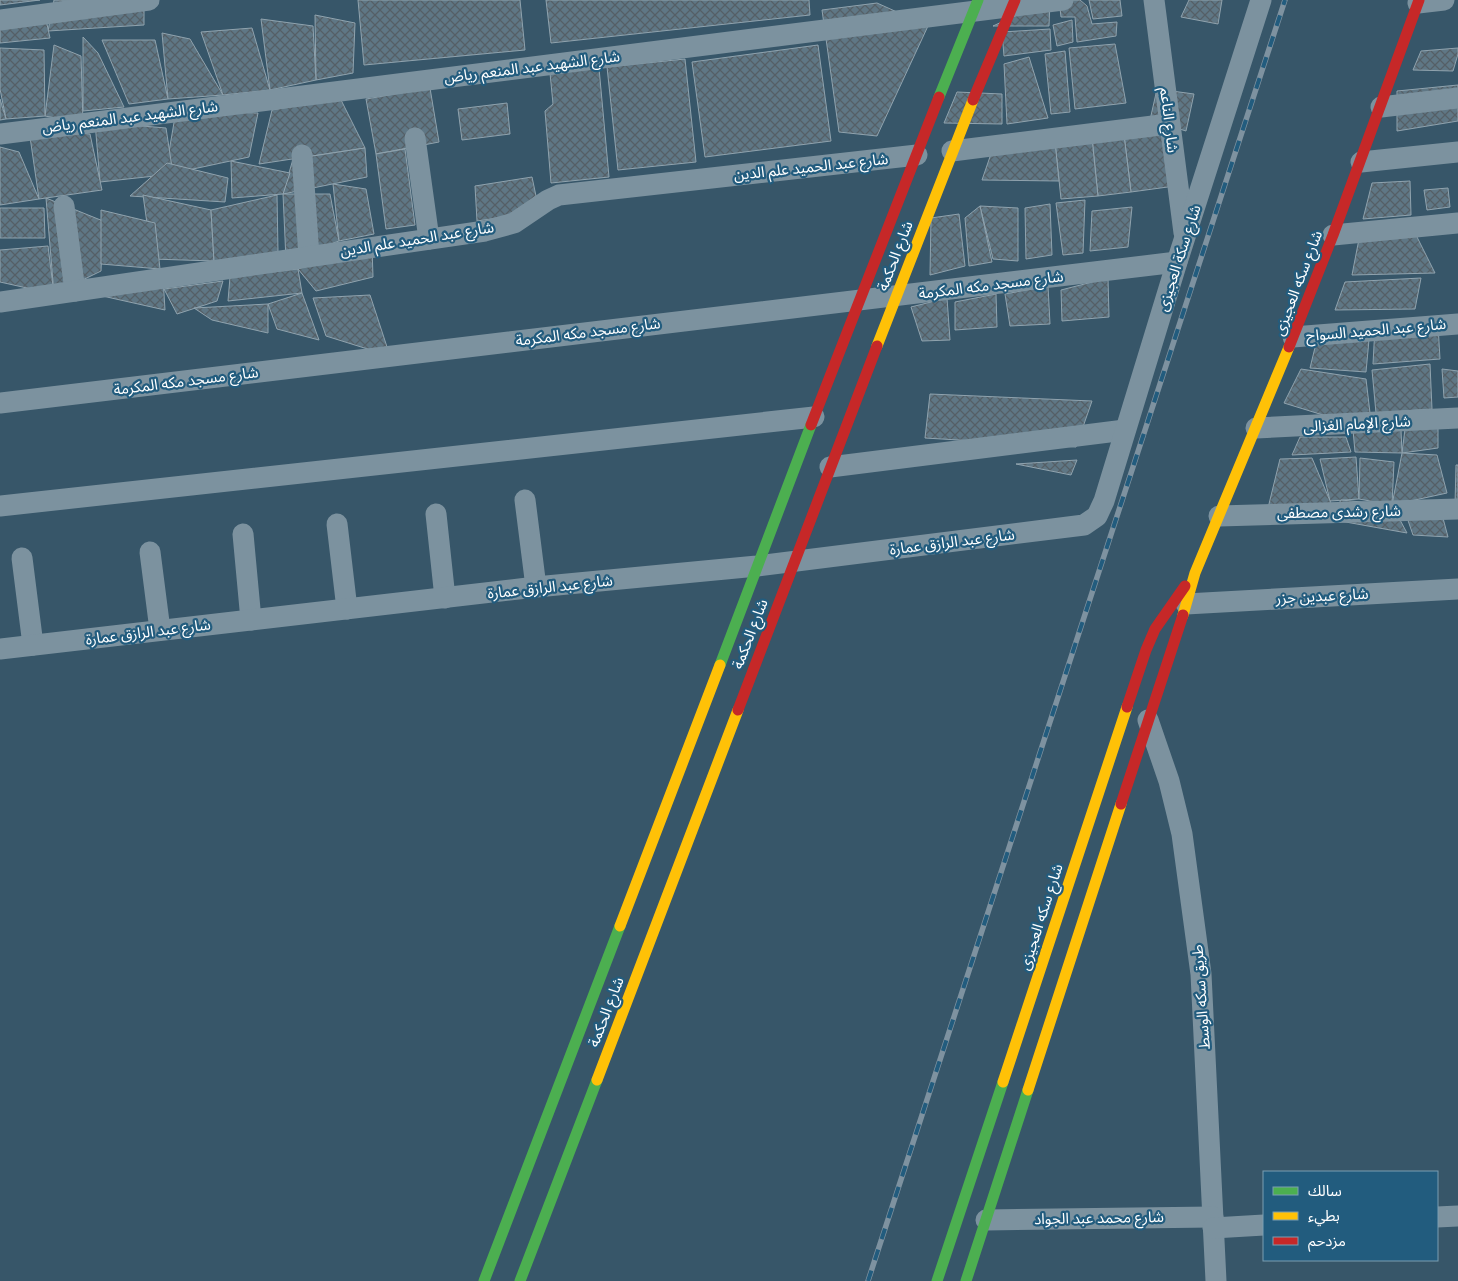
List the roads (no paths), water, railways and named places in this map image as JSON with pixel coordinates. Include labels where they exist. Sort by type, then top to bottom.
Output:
[{"type":"street","points":[[0,20],[149,0]]},
{"type":"street","name":"شارع الشهيد عبد المنعم رياض","points":[[0,134],[976,5],[1063,0]]},
{"type":"street","name":"شارع الناعم","points":[[1154,0],[1185,239]]},
{"type":"street","name":"شارع سكة العجيزى","points":[[1097,516],[1104,501],[1177,262],[1261,0]]},
{"type":"street","points":[[1418,1],[1444,0]]},
{"type":"street","name":"شارع سكه العجيزى","points":[[966,1281],[1148,720],[1178,634],[1195,573],[1256,428],[1333,235],[1418,1]]},
{"type":"street","name":"شارع الحكمة","points":[[520,1281],[830,467],[952,152],[1014,3]]},
{"type":"street","name":"شارع الحكمة","points":[[484,1281],[859,300],[976,5]]},
{"type":"street","points":[[1381,107],[1458,98]]},
{"type":"street","points":[[952,152],[1169,124]]},
{"type":"street","points":[[415,138],[429,239]]},
{"type":"street","points":[[1361,162],[1458,152]]},
{"type":"street","points":[[302,155],[309,256]]},
{"type":"street","name":"شارع عبد الحميد علم الدين","points":[[0,302],[485,231],[514,223],[548,200],[559,195],[918,155]]},
{"type":"street","points":[[64,206],[75,291]]},
{"type":"street","points":[[1333,235],[1458,223]]},
{"type":"street","name":"شارع مسجد مكه المكرمة","points":[[0,403],[1177,262]]},
{"type":"street","name":"شارع عبد الحميد السواح","points":[[1293,337],[1458,324]]},
{"type":"street","points":[[0,506],[814,417]]},
{"type":"street","name":"شارع الإمام الغزالى","points":[[1256,428],[1458,418]]},
{"type":"street","points":[[830,467],[1125,430]]},
{"type":"street","points":[[524,500],[536,587]]},
{"type":"street","name":"شارع رشدى مصطفى","points":[[1219,516],[1458,509]]},
{"type":"street","points":[[436,514],[445,598]]},
{"type":"street","name":"شارع عبد الرازق عمارة","points":[[0,649],[536,587],[794,562],[1084,525],[1097,516]]},
{"type":"street","points":[[337,524],[347,609]]},
{"type":"street","points":[[243,534],[251,620]]},
{"type":"street","points":[[150,552],[160,630]]},
{"type":"street","points":[[22,558],[33,645]]},
{"type":"street","name":"شارع سكه العجيزى","points":[[937,1281],[1146,650],[1155,629],[1195,573]]},
{"type":"street","name":"شارع عبدين جزر","points":[[1186,604],[1458,589]]},
{"type":"street","name":"طريق سكه الوسط","points":[[1148,720],[1169,781],[1182,834],[1190,881],[1201,974],[1216,1281]]},
{"type":"street","points":[[1438,1217],[1458,1216]]},
{"type":"street","name":"شارع محمد عبد الجواد","points":[[986,1220],[1213,1222],[1263,1225]]},
{"type":"railway","points":[[868,1281],[1285,0]]}]
